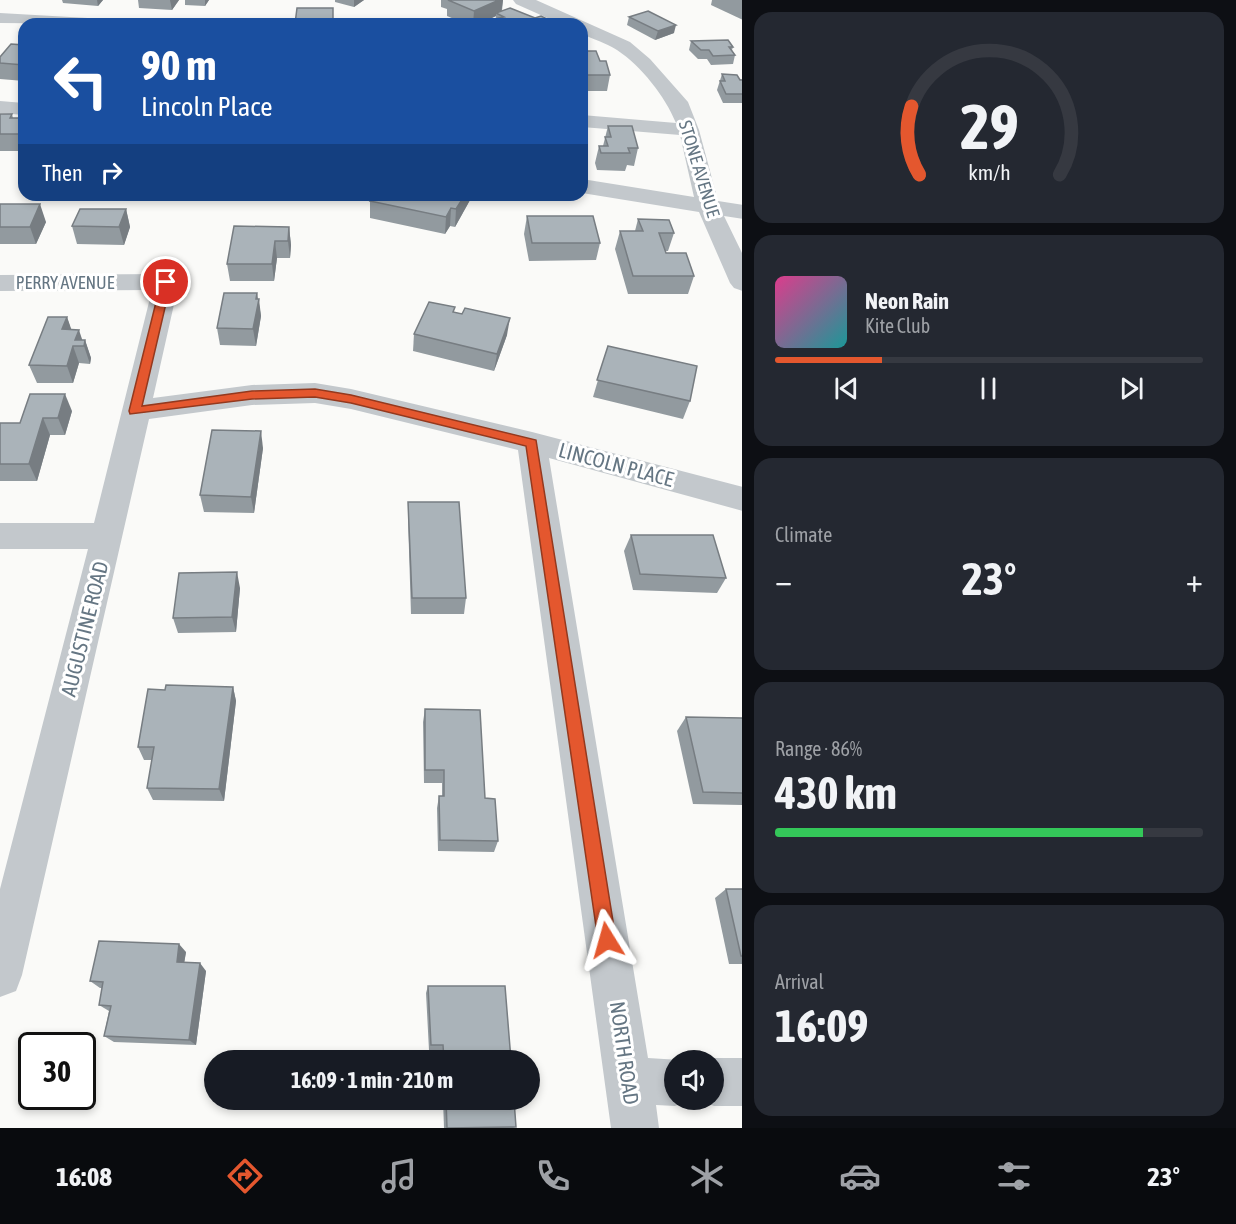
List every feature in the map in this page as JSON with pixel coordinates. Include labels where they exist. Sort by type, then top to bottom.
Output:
[{"type":"street","points":[[522,0],[562,18]]},
{"type":"street","points":[[0,18],[18,19]]},
{"type":"street","name":"STONE AVENUE","points":[[588,30],[623,46],[643,63],[678,102],[689,130],[708,206],[742,283]]},
{"type":"street","points":[[0,107],[18,108]]},
{"type":"street","points":[[588,122],[689,130]]},
{"type":"street","points":[[588,187],[742,212]]},
{"type":"street","name":"PERRY AVENUE","points":[[0,283],[166,282]]},
{"type":"street","name":"AUGUSTINE ROAD","points":[[0,975],[166,282]]},
{"type":"street","name":"LINCOLN PLACE","points":[[135,411],[252,395],[315,393],[351,399],[532,443],[742,499]]},
{"type":"street","name":"NORTH ROAD","points":[[532,443],[635,1128]]},
{"type":"street","points":[[0,536],[107,536]]},
{"type":"street","points":[[628,1082],[664,1082]]},
{"type":"street","points":[[724,1082],[742,1082]]},
{"type":"building","points":[[448,0],[499,0],[474,11]]},
{"type":"building","points":[[297,8],[333,8],[333,18],[296,18]]},
{"type":"building","points":[[510,8],[535,18],[499,18],[504,17],[496,13]]},
{"type":"building","points":[[648,11],[676,25],[658,31],[629,17]]},
{"type":"building","points":[[728,40],[733,47],[729,47],[735,55],[713,56],[709,50],[701,50],[691,41]]},
{"type":"building","points":[[11,44],[18,45],[18,64],[0,63],[0,57]]},
{"type":"building","points":[[588,51],[596,51],[600,61],[606,61],[610,75],[588,75]]},
{"type":"building","points":[[722,74],[737,75],[742,80],[742,94],[726,94],[720,81],[725,81]]},
{"type":"building","points":[[0,114],[12,114],[10,118],[18,118],[18,134],[0,134]]},
{"type":"building","points":[[608,126],[632,126],[638,148],[628,148],[630,153],[601,153],[599,146],[608,146],[605,137],[611,137]]},
{"type":"building","points":[[370,201],[461,201],[456,209],[451,208],[446,217]]},
{"type":"building","points":[[0,204],[40,204],[30,227],[0,227]]},
{"type":"building","points":[[80,209],[126,209],[119,227],[72,226]]},
{"type":"building","points":[[527,216],[593,216],[600,243],[532,243]]},
{"type":"building","points":[[638,219],[669,220],[674,233],[659,233],[666,253],[686,253],[694,276],[633,276],[620,231],[643,231]]},
{"type":"building","points":[[234,226],[289,227],[288,241],[275,241],[272,264],[227,264]]},
{"type":"building","points":[[224,293],[257,293],[256,299],[259,299],[253,329],[217,328]]},
{"type":"building","points":[[429,302],[455,307],[453,312],[462,314],[465,308],[510,318],[497,354],[414,334]]},
{"type":"building","points":[[48,317],[67,317],[62,329],[79,330],[75,340],[85,340],[84,346],[73,346],[67,366],[29,365]]},
{"type":"building","points":[[608,346],[697,366],[690,401],[597,380]]},
{"type":"building","points":[[30,394],[65,394],[58,418],[43,418],[29,464],[0,464],[0,423],[20,423]]},
{"type":"building","points":[[212,430],[261,431],[251,497],[200,495]]},
{"type":"building","points":[[408,502],[459,502],[466,598],[412,598]]},
{"type":"building","points":[[631,535],[713,535],[726,578],[640,574]]},
{"type":"building","points":[[237,572],[232,617],[173,618],[179,573]]},
{"type":"building","points":[[166,685],[233,687],[219,789],[147,788],[154,747],[138,747],[148,689],[165,690]]},
{"type":"building","points":[[425,709],[480,710],[485,798],[495,799],[498,841],[440,840],[439,796],[444,796],[444,770],[425,770]]},
{"type":"building","points":[[686,717],[742,718],[742,793],[703,792]]},
{"type":"building","points":[[726,889],[742,889],[741,956]]},
{"type":"building","points":[[99,941],[179,944],[177,962],[200,963],[189,1040],[104,1036],[111,1006],[99,1005],[103,982],[90,981]]},
{"type":"building","points":[[428,986],[505,986],[510,1050],[443,1050],[443,1045],[431,1045]]},
{"type":"building","points":[[446,1110],[515,1110],[516,1127],[447,1128]]},
{"type":"route","points":[[166,282],[135,411],[252,395],[315,393],[351,399],[532,443],[607,940]]}]
